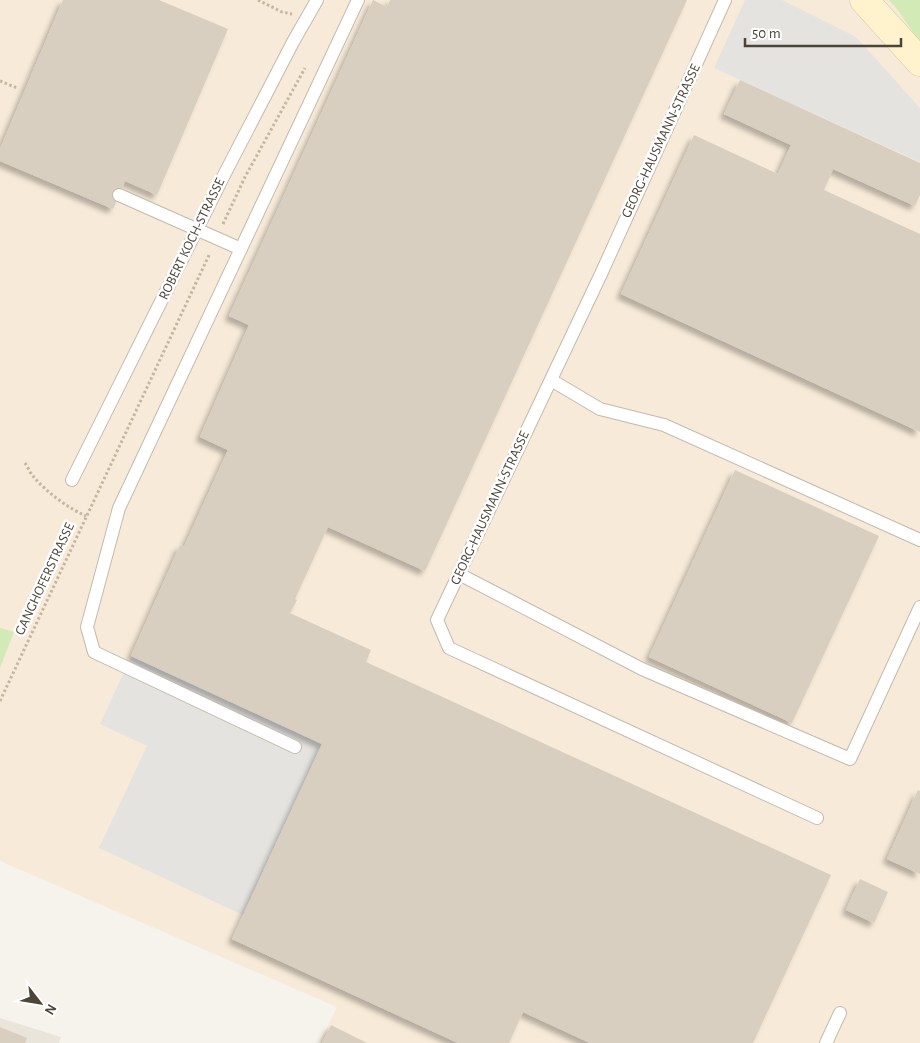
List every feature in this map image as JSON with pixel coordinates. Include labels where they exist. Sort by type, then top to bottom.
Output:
[{"type":"main road","points":[[864,0],[920,62]]},
{"type":"lane","name":"ROBERT KOCH-STRASSE","points":[[72,480],[223,176],[317,0]]},
{"type":"lane","points":[[295,747],[94,652],[87,627],[119,508],[358,0]]},
{"type":"lane","name":"GEORG-HAUSMANN-STRASSE","points":[[725,0],[601,274],[437,620],[449,648],[817,818]]},
{"type":"lane","points":[[119,195],[241,249]]},
{"type":"lane","points":[[551,380],[600,409],[664,425],[920,540]]},
{"type":"lane","points":[[459,574],[642,670],[850,759],[920,607]]},
{"type":"lane","points":[[826,1043],[840,1013]]},
{"type":"path","points":[[258,0],[282,12],[307,17]]},
{"type":"path","points":[[0,81],[17,88]]},
{"type":"path","points":[[25,463],[32,476],[54,496],[86,516]]},
{"type":"path","name":"GANGHOFERSTRASSE","points":[[0,701],[97,492]]},
{"type":"shaded area","points":[[0,0],[920,0],[920,1043],[320,1043],[337,1007],[0,861]]},
{"type":"shaded area","points":[[745,0],[782,0],[856,37],[920,108],[920,162],[714,68]]},
{"type":"shaded area","points":[[132,655],[325,744],[245,916],[99,848],[147,746],[100,724]]},
{"type":"shaded area","points":[[0,1018],[61,1037],[59,1043],[0,1043]]},
{"type":"green space","points":[[889,0],[920,0],[920,42],[897,9]]},
{"type":"green space","points":[[0,628],[14,632],[0,668]]},
{"type":"building","points":[[63,0],[159,0],[228,29],[157,195],[125,181],[113,209],[0,161],[0,149]]},
{"type":"building","points":[[373,0],[387,7],[390,0],[687,0],[425,571],[328,527],[290,613],[371,650],[366,662],[831,875],[753,1043],[590,1043],[523,1012],[509,1043],[458,1043],[232,939],[322,744],[131,656],[180,545],[184,547],[228,450],[200,437],[249,325],[229,316]]},
{"type":"building","points":[[740,80],[920,163],[920,195],[915,206],[833,169],[824,190],[920,234],[920,432],[621,294],[694,135],[778,174],[791,145],[724,114]]},
{"type":"building","points":[[735,470],[879,536],[792,723],[649,657]]},
{"type":"building","points":[[918,790],[920,791],[920,874],[887,859]]},
{"type":"building","points":[[860,879],[888,892],[874,923],[846,910]]},
{"type":"building","points":[[331,1025],[367,1043],[322,1043]]},
{"type":"building","points":[[0,1027],[27,1038],[25,1043],[0,1043]]}]
